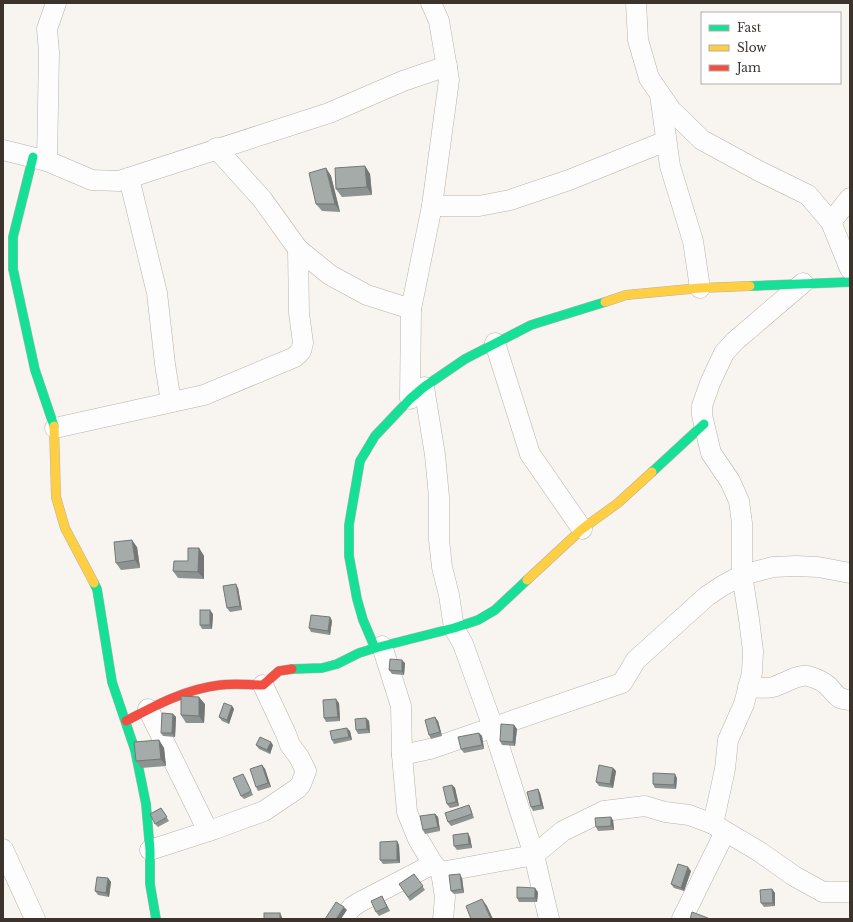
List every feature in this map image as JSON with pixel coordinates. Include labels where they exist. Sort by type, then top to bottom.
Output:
[{"type":"street","points":[[56,3],[47,29],[49,52],[40,159],[13,237],[13,269],[35,370],[55,428],[56,497],[65,528],[97,589],[112,682],[135,750],[146,804],[150,850],[150,884],[156,919]]},
{"type":"street","points":[[431,3],[439,21],[449,80],[432,206],[411,309],[417,393],[435,454],[439,540],[442,567],[449,595],[454,628],[463,644],[493,727],[534,855],[549,919]]},
{"type":"street","points":[[636,3],[638,40],[649,78],[671,110],[702,140],[759,171],[808,195],[831,222],[850,269]]},
{"type":"street","points":[[3,150],[40,159],[92,180],[119,181],[180,162],[216,148],[329,113],[403,81],[447,66]]},
{"type":"street","points":[[659,94],[670,166],[693,241],[700,288]]},
{"type":"street","points":[[432,206],[479,206],[510,200],[569,180],[666,141]]},
{"type":"street","points":[[216,148],[262,199],[298,249],[330,275],[367,295],[411,309]]},
{"type":"street","points":[[129,178],[157,294],[165,364],[172,402]]},
{"type":"street","points":[[831,222],[850,198]]},
{"type":"street","points":[[55,428],[204,395],[295,357],[301,351],[303,343],[299,313],[298,249]]},
{"type":"street","points":[[444,919],[445,897],[437,868],[418,839],[407,812],[402,755],[401,706],[378,647],[363,620],[357,599],[349,556],[350,525],[360,461],[375,436],[417,393],[465,359],[530,325],[626,295],[700,288],[850,282]]},
{"type":"street","points":[[682,919],[719,828],[728,740],[744,704],[752,673],[753,651],[750,619],[742,575],[742,523],[739,501],[730,482],[711,453],[702,416],[702,406],[710,383],[724,353],[735,341],[803,283]]},
{"type":"street","points":[[495,343],[530,454],[582,529]]},
{"type":"street","points":[[126,721],[148,709],[180,695],[209,687],[235,684],[263,685],[280,671],[286,669],[322,668],[337,664],[359,653],[378,647],[454,628],[478,620],[495,610],[582,529],[618,503],[704,424]]},
{"type":"street","points":[[402,755],[430,748],[622,683],[636,660],[707,596],[742,575],[773,567],[796,566],[818,567],[850,574]]},
{"type":"street","points":[[748,687],[771,688],[798,677],[807,676],[816,678],[827,685],[836,696],[842,699],[850,700]]},
{"type":"street","points":[[150,850],[264,811],[298,788],[301,784],[306,776],[304,765],[290,746],[263,685]]},
{"type":"street","points":[[148,709],[208,831]]},
{"type":"street","points":[[343,919],[352,907],[360,902],[437,868],[534,855],[563,831],[604,811],[645,806],[665,812],[689,815],[719,828],[823,892],[850,892]]},
{"type":"street","points":[[3,849],[35,919]]},
{"type":"building","points":[[365,166],[367,187],[336,189],[335,168]]},
{"type":"building","points":[[326,168],[335,204],[316,204],[309,173]]},
{"type":"building","points":[[132,540],[135,560],[116,563],[114,542]]},
{"type":"building","points":[[188,548],[199,548],[198,572],[173,571],[174,561],[188,561]]},
{"type":"building","points":[[236,584],[240,606],[227,608],[223,586]]},
{"type":"building","points":[[200,610],[210,610],[210,625],[200,625]]},
{"type":"building","points":[[311,615],[330,617],[328,631],[309,628]]},
{"type":"building","points":[[390,659],[402,660],[402,671],[389,670]]},
{"type":"building","points":[[181,696],[199,697],[199,716],[181,715]]},
{"type":"building","points":[[336,699],[338,717],[324,718],[323,700]]},
{"type":"building","points":[[224,703],[232,706],[227,720],[219,717]]},
{"type":"building","points":[[162,713],[173,714],[172,733],[161,733]]},
{"type":"building","points":[[435,717],[440,732],[429,735],[425,720]]},
{"type":"building","points":[[366,718],[367,729],[356,730],[355,719]]},
{"type":"building","points":[[501,724],[514,725],[513,742],[500,741]]},
{"type":"building","points":[[347,728],[349,737],[332,740],[330,731]]},
{"type":"building","points":[[479,733],[482,745],[461,749],[458,737]]},
{"type":"building","points":[[260,737],[271,742],[267,750],[256,745]]},
{"type":"building","points":[[159,740],[161,759],[136,761],[134,742]]},
{"type":"building","points":[[262,765],[268,783],[256,787],[250,769]]},
{"type":"building","points":[[599,765],[613,768],[610,784],[596,782]]},
{"type":"building","points":[[653,773],[675,774],[674,785],[653,784]]},
{"type":"building","points":[[243,774],[251,791],[241,796],[233,778]]},
{"type":"building","points":[[452,785],[456,802],[447,804],[443,787]]},
{"type":"building","points":[[538,789],[541,805],[531,807],[527,792]]},
{"type":"building","points":[[469,805],[472,814],[448,822],[445,813]]},
{"type":"building","points":[[161,808],[167,817],[155,824],[150,814]]},
{"type":"building","points":[[435,814],[438,827],[423,830],[420,816]]},
{"type":"building","points":[[611,817],[611,826],[596,827],[595,818]]},
{"type":"building","points":[[468,833],[469,844],[454,846],[453,835]]},
{"type":"building","points":[[397,841],[397,860],[380,860],[380,842]]},
{"type":"building","points":[[678,864],[688,867],[681,888],[671,884]]},
{"type":"building","points":[[414,874],[423,886],[408,897],[399,884]]},
{"type":"building","points":[[460,874],[462,889],[451,891],[449,875]]},
{"type":"building","points":[[97,877],[108,878],[106,893],[95,891]]},
{"type":"building","points":[[517,887],[535,888],[535,898],[517,898]]},
{"type":"building","points":[[772,889],[773,903],[761,903],[760,890]]},
{"type":"building","points":[[382,896],[387,907],[376,912],[371,901]]},
{"type":"building","points":[[482,899],[491,919],[471,919],[466,906]]},
{"type":"building","points":[[336,902],[344,907],[336,919],[325,919]]},
{"type":"building","points":[[692,912],[708,918],[708,919],[690,919]]},
{"type":"building","points":[[264,913],[280,913],[280,919],[264,919]]},
{"type":"traffic: fast","points":[[33,157],[13,237],[13,269],[35,370],[54,426]]},
{"type":"traffic: fast","points":[[750,286],[850,282]]},
{"type":"traffic: fast","points":[[375,648],[363,620],[357,599],[349,556],[349,525],[360,461],[375,436],[410,399],[424,387],[465,359],[531,325],[605,302]]},
{"type":"traffic: fast","points":[[652,472],[704,424]]},
{"type":"traffic: fast","points":[[292,669],[322,668],[337,664],[359,653],[375,648],[454,628],[478,620],[495,610],[527,580]]},
{"type":"traffic: fast","points":[[94,583],[97,589],[112,682],[135,750],[146,804],[150,850],[150,884],[156,919]]},
{"type":"traffic: slow","points":[[605,302],[626,295],[700,288],[750,286]]},
{"type":"traffic: slow","points":[[54,426],[56,497],[65,528],[94,583]]},
{"type":"traffic: slow","points":[[527,580],[582,529],[618,503],[652,472]]},
{"type":"traffic: jam","points":[[126,721],[160,704],[195,690],[225,684],[263,685],[279,671],[292,669]]}]
